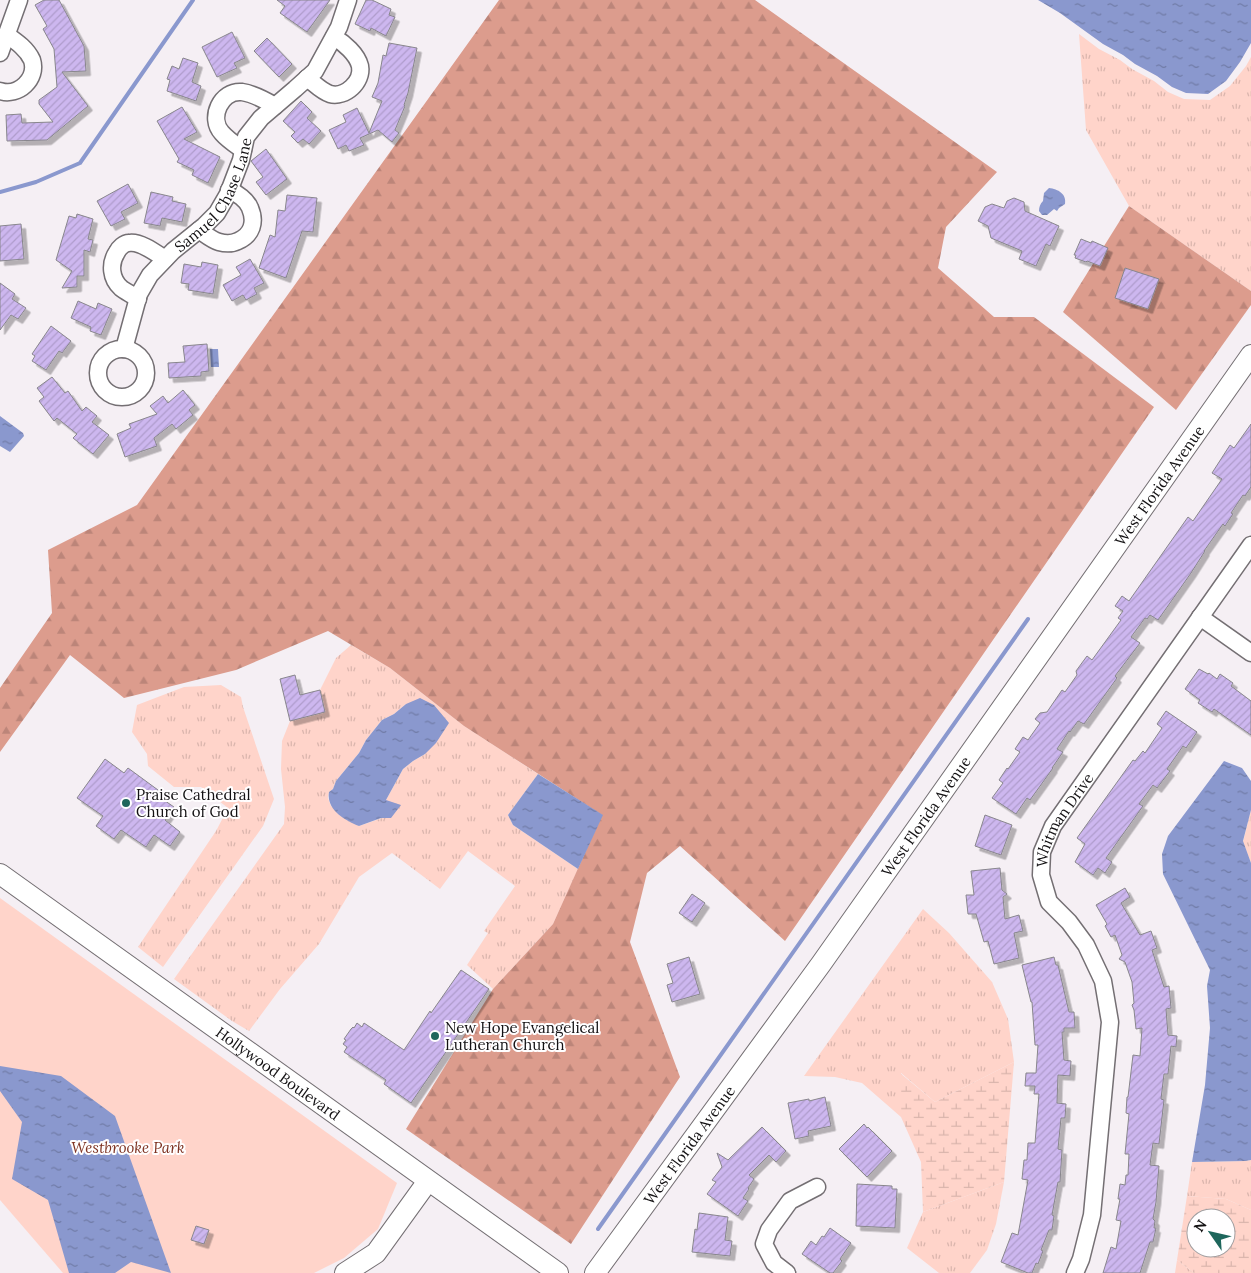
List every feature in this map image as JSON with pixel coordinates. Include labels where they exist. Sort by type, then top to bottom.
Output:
[{"type":"street","points":[[0,53],[19,0]]},
{"type":"street","name":"Samuel Chase Lane","points":[[124,349],[139,294],[150,275],[173,251],[216,213],[230,190],[241,160],[246,137],[261,118],[315,71],[339,27],[348,0]]},
{"type":"street","points":[[0,91],[9,93],[18,90],[32,76],[34,68],[31,58],[25,49],[7,35]]},
{"type":"street","points":[[307,78],[327,93],[343,94],[351,89],[360,71],[359,64],[348,48],[334,37]]},
{"type":"street","points":[[244,150],[221,132],[216,123],[218,106],[231,93],[241,92],[263,99],[274,106]]},
{"type":"street","points":[[199,230],[218,242],[226,244],[233,244],[249,234],[252,225],[250,207],[236,193],[230,190]]},
{"type":"street","points":[[138,299],[121,288],[114,279],[111,270],[112,260],[117,252],[121,247],[129,243],[136,244],[152,250],[165,259]]},
{"type":"street","name":"West Florida Avenue","points":[[594,1273],[827,956],[1251,355]]},
{"type":"street","name":"Whitman Drive","points":[[1075,1273],[1081,1259],[1092,1215],[1110,1022],[1102,981],[1086,945],[1049,902],[1041,875],[1042,852],[1053,826],[1251,545]]},
{"type":"street","points":[[1200,617],[1251,653]]},
{"type":"street","name":"Hollywood Boulevard","points":[[0,874],[558,1273]]},
{"type":"street","points":[[344,1273],[376,1253],[428,1181]]},
{"type":"street","points":[[787,1273],[774,1264],[764,1244],[769,1230],[790,1201],[817,1187]]},
{"type":"green space","points":[[499,0],[755,0],[997,172],[946,227],[938,268],[994,317],[1034,317],[1154,407],[785,941],[680,846],[647,873],[630,942],[680,1077],[571,1244],[406,1129],[493,989],[553,924],[602,815],[464,726],[390,668],[328,631],[236,670],[124,698],[70,655],[0,752],[0,688],[52,613],[48,550],[137,505]]},
{"type":"green space","points":[[1079,34],[1099,49],[1154,81],[1168,92],[1184,99],[1210,100],[1230,86],[1251,57],[1251,291],[1129,206],[1086,130]]},
{"type":"green space","points":[[1129,206],[1251,291],[1251,305],[1176,410],[1063,312]]},
{"type":"green space","points":[[351,645],[390,668],[464,726],[538,774],[508,815],[513,825],[578,869],[553,924],[493,989],[467,965],[488,933],[484,931],[515,886],[468,851],[440,889],[392,853],[359,877],[319,944],[280,989],[249,1031],[174,979],[284,824],[285,807],[281,769],[282,741],[290,721],[320,690],[336,658]],"holes":[[[406,704],[425,754],[403,769],[386,800],[391,818],[382,818],[359,826],[331,806],[328,798],[329,792],[359,753],[366,740],[382,720],[394,714]]]},
{"type":"green space","points":[[221,685],[241,697],[274,799],[263,826],[163,967],[138,947],[216,831],[228,808],[201,787],[174,787],[148,766],[147,754],[132,732],[137,705],[184,687]]},
{"type":"green space","points":[[1251,810],[1251,863],[1243,842]]},
{"type":"green space","name":"Westbrooke Park","points":[[0,898],[397,1183],[378,1229],[344,1258],[314,1273],[63,1273],[0,1200]]},
{"type":"green space","points":[[923,909],[949,933],[992,982],[1008,1019],[1014,1062],[935,1102],[901,1073],[901,1117],[862,1083],[835,1077],[804,1076]]},
{"type":"green space","points":[[1014,1062],[1004,1182],[923,1212],[921,1162],[901,1117],[900,1073],[935,1102]]},
{"type":"green space","points":[[1251,1160],[1251,1210],[1226,1199],[1187,1196],[1192,1162]]},
{"type":"green space","points":[[1004,1182],[996,1224],[987,1250],[970,1273],[939,1273],[907,1248],[923,1212]]},
{"type":"green space","points":[[1187,1196],[1226,1199],[1251,1210],[1251,1273],[1194,1273],[1177,1260]]},
{"type":"green space","points":[[1177,1260],[1194,1273],[1175,1273]]},
{"type":"water","points":[[1038,0],[1251,0],[1251,43],[1226,81],[1208,94],[1186,93],[1172,87],[1103,44],[1060,13]]},
{"type":"water","points":[[1049,188],[1056,190],[1065,197],[1065,204],[1057,211],[1054,209],[1047,215],[1042,215],[1039,207],[1043,201],[1044,193]]},
{"type":"water","points":[[210,349],[218,349],[219,367],[211,367]]},
{"type":"water","points":[[0,416],[23,433],[24,436],[10,452],[0,446]]},
{"type":"water","points":[[420,698],[434,705],[449,723],[436,743],[425,754],[403,769],[386,800],[401,805],[391,818],[381,818],[359,826],[348,821],[333,809],[330,804],[329,792],[382,720],[394,714],[406,704]]},
{"type":"water","points":[[1224,761],[1242,768],[1251,781],[1251,810],[1243,841],[1251,863],[1251,1160],[1192,1162],[1205,1085],[1210,1028],[1207,986],[1210,970],[1163,874],[1162,854],[1168,836]]},
{"type":"water","points":[[538,774],[603,815],[578,869],[513,825],[508,815]]},
{"type":"water","points":[[0,1066],[61,1076],[115,1116],[171,1273],[131,1262],[115,1273],[69,1273],[48,1200],[12,1179],[22,1122],[0,1091]]},
{"type":"building","points":[[44,0],[59,0],[84,46],[86,71],[62,72],[88,106],[47,140],[7,141],[6,115],[21,114],[22,123],[53,122],[39,104],[39,100],[57,87],[54,49],[43,29],[47,26],[35,5]]},
{"type":"building","points":[[277,0],[330,0],[307,32],[280,13],[285,6]]},
{"type":"building","points":[[366,0],[372,0],[391,9],[389,15],[395,17],[386,36],[371,28],[370,31],[355,24]]},
{"type":"building","points":[[232,32],[245,58],[234,63],[237,68],[217,77],[202,47]]},
{"type":"building","points":[[267,38],[292,64],[279,77],[254,51]]},
{"type":"building","points":[[389,43],[417,48],[405,106],[395,130],[399,133],[392,142],[378,130],[360,138],[364,145],[349,151],[346,145],[338,149],[329,130],[346,122],[343,115],[357,108],[369,133],[382,101],[372,97],[378,83],[383,55],[386,56]]},
{"type":"building","points":[[183,58],[198,63],[192,82],[201,86],[196,101],[167,91],[170,80],[167,79],[172,66],[179,69]]},
{"type":"building","points":[[301,101],[312,112],[307,118],[321,131],[309,144],[303,139],[298,143],[291,136],[295,132],[283,121]]},
{"type":"building","points":[[182,107],[197,132],[184,139],[220,157],[208,183],[192,175],[194,170],[177,162],[179,159],[157,121]]},
{"type":"building","points":[[266,149],[287,179],[266,195],[256,182],[263,177],[251,161]]},
{"type":"building","points":[[128,184],[138,203],[121,212],[125,219],[111,226],[97,201]]},
{"type":"building","points":[[151,192],[173,197],[172,201],[186,204],[182,222],[162,218],[160,226],[144,223]]},
{"type":"building","points":[[287,195],[317,198],[313,232],[302,231],[286,278],[259,268],[270,235],[275,237],[278,210],[285,211]]},
{"type":"building","points":[[1014,198],[1024,202],[1025,211],[1059,226],[1050,246],[1046,244],[1036,266],[1019,259],[1022,251],[991,238],[988,226],[978,221],[985,207],[992,204],[1004,208],[1007,201]]},
{"type":"building","points":[[77,214],[93,219],[88,239],[93,240],[90,252],[84,250],[84,276],[77,276],[77,287],[62,288],[72,271],[56,260],[69,216],[76,218]]},
{"type":"building","points":[[21,224],[24,259],[0,261],[0,226]]},
{"type":"building","points":[[1081,239],[1091,243],[1092,241],[1108,248],[1100,266],[1075,258],[1076,255],[1074,255]]},
{"type":"building","points":[[250,259],[264,283],[254,288],[257,294],[246,300],[243,295],[232,301],[223,285],[241,275],[236,267]]},
{"type":"building","points":[[202,262],[218,265],[213,294],[188,290],[189,284],[181,283],[184,264],[201,267]]},
{"type":"building","points":[[1125,268],[1159,279],[1148,309],[1115,298]]},
{"type":"building","points":[[0,283],[15,294],[12,299],[26,308],[18,319],[11,315],[0,330]]},
{"type":"building","points":[[78,301],[96,309],[98,303],[112,309],[101,335],[90,331],[91,327],[71,318]]},
{"type":"building","points":[[51,326],[71,341],[62,353],[59,351],[46,370],[32,361],[35,356],[32,354]]},
{"type":"building","points":[[207,344],[209,371],[201,372],[201,376],[169,378],[168,363],[185,362],[183,346]]},
{"type":"building","points":[[52,377],[65,393],[68,391],[82,411],[86,407],[97,416],[92,422],[109,435],[93,454],[73,438],[77,434],[57,418],[54,421],[39,401],[44,397],[37,388]]},
{"type":"building","points":[[183,390],[195,405],[189,410],[193,415],[176,429],[172,424],[154,438],[157,446],[125,457],[117,434],[131,428],[129,424],[157,414],[150,406],[163,396],[168,403]]},
{"type":"building","points":[[1251,424],[1251,487],[1245,496],[1243,495],[1225,526],[1223,524],[1158,620],[1150,615],[1147,619],[1145,618],[1131,637],[1140,643],[1115,676],[1117,678],[1084,724],[1078,721],[1069,731],[1057,749],[1063,752],[1053,768],[1030,800],[1027,798],[1016,814],[992,798],[1003,783],[999,780],[1020,752],[1015,749],[1023,737],[1028,740],[1040,723],[1035,719],[1040,713],[1047,712],[1062,690],[1065,692],[1077,675],[1076,671],[1087,656],[1092,660],[1121,620],[1118,618],[1123,611],[1115,606],[1122,596],[1129,601],[1188,517],[1193,521],[1222,479],[1212,473],[1230,445],[1234,448]]},
{"type":"building","points":[[1199,669],[1217,679],[1220,674],[1233,683],[1231,686],[1251,701],[1251,735],[1214,709],[1212,712],[1198,703],[1200,700],[1185,689]]},
{"type":"building","points":[[295,675],[300,695],[320,690],[325,712],[290,721],[280,679]]},
{"type":"building","points":[[1166,711],[1197,732],[1186,748],[1183,746],[1167,769],[1170,771],[1157,788],[1153,785],[1139,804],[1143,806],[1106,858],[1112,862],[1105,873],[1098,868],[1093,875],[1075,862],[1085,844],[1077,838],[1133,760],[1135,761],[1143,751],[1145,753],[1162,728],[1157,724]]},
{"type":"building","name":"Praise Cathedral Church of God","points":[[105,759],[124,773],[128,768],[158,790],[155,794],[174,807],[165,820],[180,832],[170,846],[154,835],[146,847],[121,830],[114,839],[96,826],[103,816],[77,798]]},
{"type":"building","points":[[985,815],[1012,825],[1001,855],[975,846]]},
{"type":"building","points":[[1000,868],[1002,890],[1007,894],[1003,897],[1005,919],[1019,915],[1023,931],[1014,933],[1019,958],[994,964],[988,941],[984,942],[976,914],[968,914],[966,895],[974,895],[971,871]]},
{"type":"building","points":[[1125,888],[1130,897],[1121,903],[1140,935],[1151,931],[1157,948],[1152,950],[1164,987],[1169,986],[1171,1008],[1166,1009],[1168,1035],[1177,1036],[1176,1047],[1171,1046],[1168,1074],[1164,1074],[1161,1099],[1164,1100],[1159,1144],[1153,1143],[1150,1165],[1159,1166],[1153,1219],[1155,1221],[1154,1228],[1156,1228],[1153,1242],[1150,1242],[1140,1273],[1103,1273],[1111,1247],[1116,1249],[1121,1221],[1116,1220],[1120,1199],[1118,1199],[1120,1184],[1125,1185],[1126,1175],[1128,1175],[1129,1154],[1125,1154],[1129,1114],[1126,1113],[1127,1097],[1133,1055],[1140,1056],[1142,1028],[1136,1029],[1132,1005],[1134,1003],[1132,982],[1125,962],[1119,959],[1122,955],[1115,935],[1111,937],[1105,926],[1107,924],[1096,905]]},
{"type":"building","points":[[692,894],[705,903],[692,922],[679,913]]},
{"type":"building","points":[[689,957],[700,994],[672,1002],[667,985],[673,983],[667,964]]},
{"type":"building","points":[[1054,957],[1056,965],[1058,965],[1069,1012],[1074,1012],[1075,1028],[1064,1028],[1064,1032],[1062,1032],[1064,1060],[1071,1061],[1070,1076],[1058,1075],[1057,1103],[1066,1104],[1065,1118],[1061,1118],[1058,1149],[1062,1150],[1060,1182],[1058,1182],[1052,1215],[1054,1216],[1052,1230],[1049,1230],[1038,1264],[1036,1263],[1032,1273],[1028,1273],[1001,1262],[1012,1233],[1018,1235],[1028,1180],[1022,1179],[1024,1160],[1027,1160],[1028,1143],[1035,1143],[1039,1094],[1034,1094],[1035,1086],[1025,1086],[1026,1073],[1036,1073],[1038,1045],[1035,1045],[1032,1002],[1022,965]]},
{"type":"building","name":"New Hope Evangelical Lutheran Church","points":[[461,970],[489,989],[411,1103],[384,1084],[386,1080],[344,1052],[347,1047],[343,1044],[346,1040],[344,1039],[357,1023],[362,1027],[364,1023],[404,1050]]},
{"type":"building","points":[[825,1097],[831,1126],[808,1131],[809,1136],[795,1139],[788,1103]]},
{"type":"building","points":[[864,1124],[892,1151],[867,1177],[839,1149]]},
{"type":"building","points":[[762,1127],[786,1151],[776,1162],[769,1155],[749,1175],[754,1179],[743,1198],[748,1201],[738,1216],[707,1194],[716,1182],[712,1180],[722,1167],[717,1153],[728,1160]]},
{"type":"building","points":[[857,1184],[892,1186],[892,1189],[897,1189],[895,1228],[856,1226]]},
{"type":"building","points":[[699,1213],[728,1217],[725,1240],[732,1241],[730,1256],[692,1252]]},
{"type":"building","points":[[196,1226],[209,1230],[204,1244],[191,1240]]},
{"type":"building","points":[[830,1228],[851,1243],[840,1259],[842,1261],[833,1273],[830,1273],[802,1254],[811,1241],[816,1245]]},
{"type":"waterway","points":[[0,192],[36,182],[80,163],[193,0]]},
{"type":"waterway","points":[[598,1229],[1028,619]]},
{"type":"place","name":"Praise Cathedral Church of God","points":[[126,803]]},
{"type":"place","name":"New Hope Evangelical Lutheran Church","points":[[435,1036]]}]
